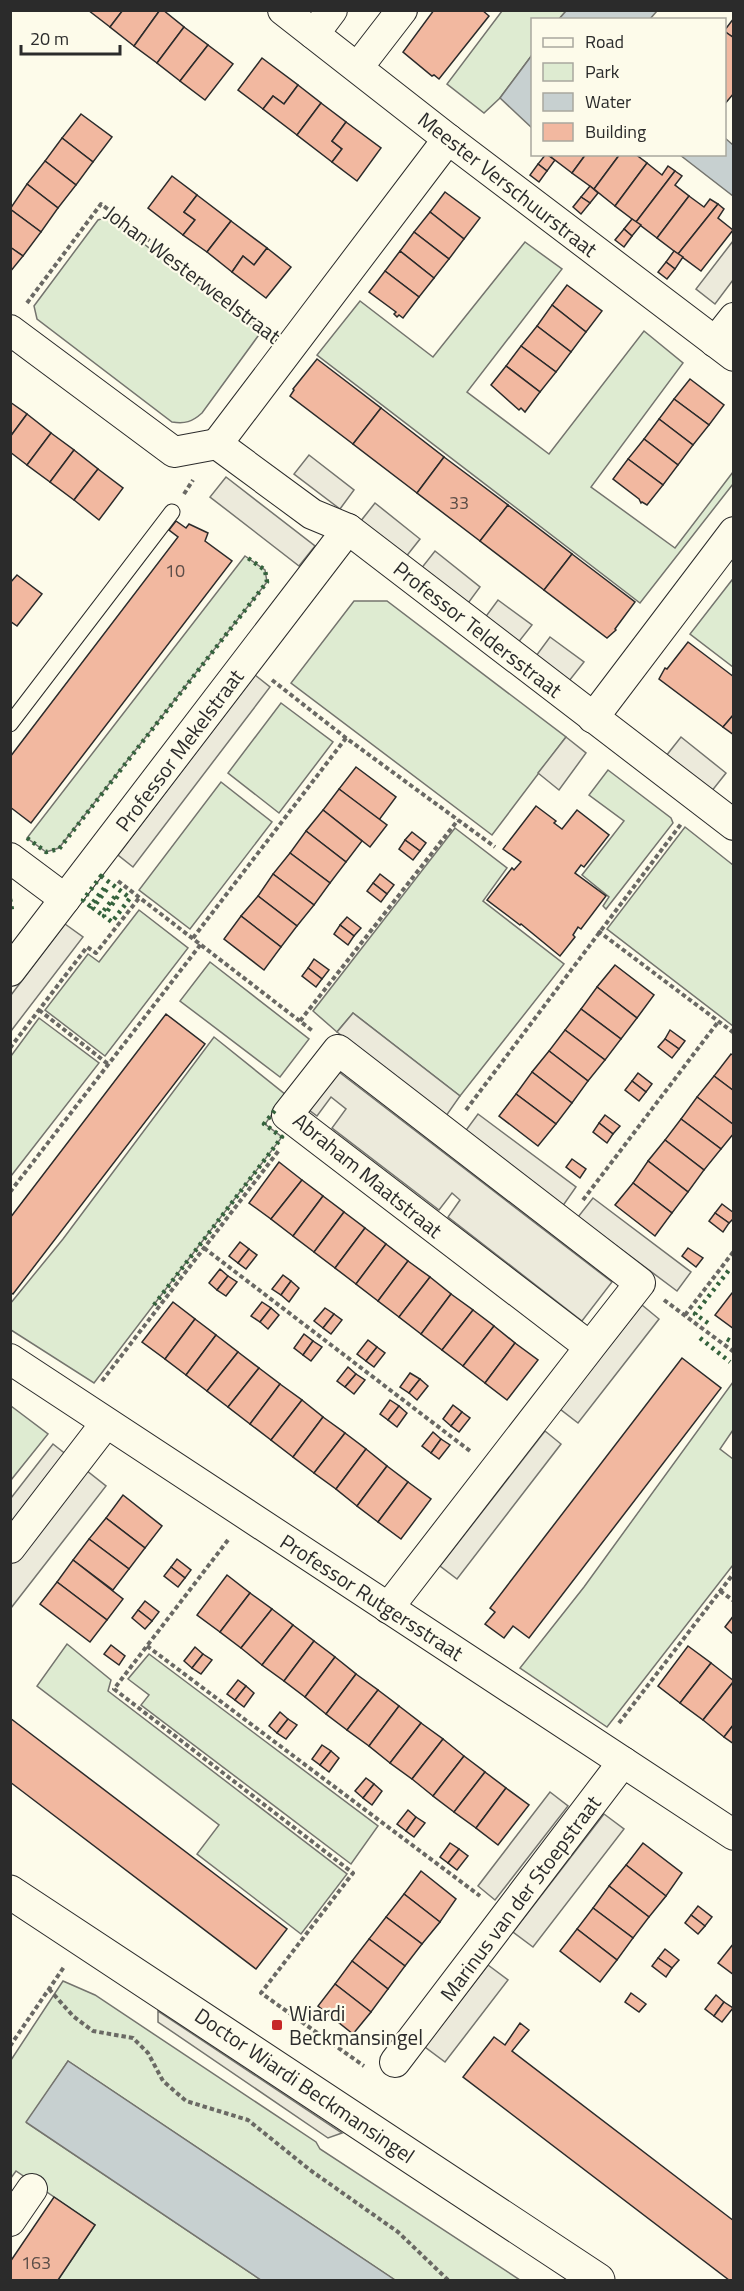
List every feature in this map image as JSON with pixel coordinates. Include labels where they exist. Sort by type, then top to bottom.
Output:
[{"type":"street","name":"Meester Verschuurstraat","points":[[283,10],[724,349]]},
{"type":"street","points":[[314,34],[332,10]]},
{"type":"street","points":[[358,68],[402,10]]},
{"type":"street","points":[[17,318],[174,453],[217,444],[448,139]]},
{"type":"street","points":[[724,349],[734,318]]},
{"type":"street","name":"Professor Teldersstraat","points":[[217,444],[312,514],[348,529],[734,825]]},
{"type":"street","name":"Professor Mekelstraat","points":[[10,971],[348,529]]},
{"type":"street","points":[[593,718],[734,532]]},
{"type":"street","points":[[10,858],[65,899]]},
{"type":"street","points":[[338,1050],[640,1283],[388,1608]]},
{"type":"street","name":"Abraham Maatstraat","points":[[338,1050],[287,1116],[590,1347]]},
{"type":"street","name":"Professor Rutgersstraat","points":[[10,1359],[734,1835]]},
{"type":"street","points":[[10,1548],[94,1415]]},
{"type":"street","name":"Marinus van der Stoepstraat","points":[[384,2067],[507,1917],[612,1755]]},
{"type":"street","name":"Doctor Wiardi Beckmansingel","points":[[10,1892],[598,2280]]},
{"type":"street","points":[[10,2221],[32,2189]]},
{"type":"lane","points":[[10,724],[172,512]]},
{"type":"path","name":"Johan Westerweelstraat","points":[[17,318],[101,204],[291,347]]},
{"type":"path","points":[[248,660],[346,738],[495,847]]},
{"type":"path","points":[[192,938],[346,738]]},
{"type":"path","points":[[448,1135],[598,931],[699,799]]},
{"type":"path","points":[[300,1021],[458,820]]},
{"type":"path","points":[[93,862],[338,1050]]},
{"type":"path","points":[[10,1048],[87,947],[96,953],[139,898]]},
{"type":"path","points":[[598,931],[734,1033]]},
{"type":"path","points":[[10,1192],[201,944]]},
{"type":"path","points":[[39,1010],[108,1064]]},
{"type":"path","points":[[564,1224],[718,1022]]},
{"type":"path","points":[[94,1415],[204,1248],[299,1125]]},
{"type":"path","points":[[204,1248],[495,1470]]},
{"type":"path","points":[[685,1316],[734,1251]]},
{"type":"path","points":[[640,1283],[734,1352]]},
{"type":"path","points":[[247,1515],[114,1689],[353,1873],[261,1993],[384,2067]]},
{"type":"path","points":[[612,1755],[720,1591],[734,1574]]},
{"type":"path","points":[[720,1591],[734,1601]]},
{"type":"path","points":[[147,1646],[507,1917]]},
{"type":"path","points":[[10,2046],[83,1939]]},
{"type":"path","points":[[49,1989],[73,2016],[93,2031],[133,2038],[148,2053],[163,2081],[186,2101],[248,2120],[310,2170],[398,2232],[448,2280]]},
{"type":"green space","points":[[502,11],[566,11],[560,18],[531,18],[531,56],[500,98],[484,113],[447,84]]},
{"type":"green space","points":[[108,217],[261,332],[202,413],[192,420],[172,422],[37,319],[34,306],[98,220]]},
{"type":"green space","points":[[525,242],[562,269],[467,392],[549,454],[644,331],[683,363],[591,487],[675,548],[733,472],[733,484],[640,603],[317,355],[360,301],[433,357]]},
{"type":"green space","points":[[245,556],[265,570],[267,582],[59,848],[46,852],[27,838]]},
{"type":"green space","points":[[732,580],[734,581],[733,667],[690,634]]},
{"type":"green space","points":[[354,601],[387,601],[566,737],[492,835],[291,683]]},
{"type":"green space","points":[[281,703],[333,742],[279,813],[228,773]]},
{"type":"green space","points":[[608,770],[671,818],[673,823],[606,909],[603,906],[609,897],[582,875],[624,821],[589,795]]},
{"type":"green space","points":[[221,782],[272,822],[190,929],[139,890]]},
{"type":"green space","points":[[685,827],[733,865],[733,1026],[607,929]]},
{"type":"green space","points":[[455,828],[507,868],[483,901],[564,964],[460,1096],[353,1013],[337,1032],[313,1011]]},
{"type":"green space","points":[[139,910],[188,948],[105,1056],[45,1010],[88,954],[99,962]]},
{"type":"green space","points":[[210,962],[309,1039],[280,1077],[180,1001]]},
{"type":"green space","points":[[39,1018],[99,1063],[11,1176],[11,1056]]},
{"type":"green space","points":[[214,1037],[286,1095],[265,1124],[282,1137],[94,1383],[11,1330],[10,1304],[63,1239]]},
{"type":"green space","points":[[733,1382],[733,1430],[720,1449],[733,1459],[733,1565],[607,1727],[520,1668],[584,1587]]},
{"type":"green space","points":[[11,1406],[48,1434],[11,1480]]},
{"type":"green space","points":[[67,1644],[111,1680],[108,1691],[347,1874],[301,1934],[197,1854],[219,1825],[37,1686]]},
{"type":"green space","points":[[149,1654],[378,1826],[351,1864],[141,1705],[149,1695],[128,1679]]},
{"type":"green space","points":[[63,1981],[95,1995],[316,2142],[320,2149],[520,2280],[395,2280],[68,2061],[27,2123],[261,2280],[58,2280],[95,2225],[16,2171],[11,2178],[11,2060]]},
{"type":"shaded area","points":[[733,241],[733,280],[715,304],[696,289]]},
{"type":"shaded area","points":[[309,455],[354,490],[340,509],[294,474]]},
{"type":"shaded area","points":[[226,477],[315,546],[299,566],[210,497]]},
{"type":"shaded area","points":[[375,503],[420,539],[405,558],[360,522]]},
{"type":"shaded area","points":[[435,551],[480,587],[466,606],[420,570]]},
{"type":"shaded area","points":[[498,600],[532,625],[517,644],[484,619]]},
{"type":"shaded area","points":[[550,637],[584,662],[569,681],[536,656]]},
{"type":"shaded area","points":[[255,675],[270,687],[133,867],[118,855]]},
{"type":"shaded area","points":[[566,737],[586,753],[559,790],[538,773]]},
{"type":"shaded area","points":[[681,737],[726,773],[711,792],[666,756]]},
{"type":"shaded area","points":[[65,924],[83,937],[11,1031],[11,995]]},
{"type":"shaded area","points":[[353,1013],[460,1096],[446,1116],[337,1032]]},
{"type":"shaded area","points":[[339,1072],[612,1282],[582,1321],[448,1217],[460,1200],[452,1193],[439,1210],[332,1128],[346,1109],[331,1097],[317,1116],[309,1110]]},
{"type":"shaded area","points":[[478,1114],[576,1187],[562,1207],[464,1133]]},
{"type":"shaded area","points":[[593,1198],[691,1272],[677,1291],[578,1217]]},
{"type":"shaded area","points":[[642,1305],[659,1319],[578,1423],[560,1409]]},
{"type":"shaded area","points":[[545,1431],[561,1444],[457,1579],[440,1566]]},
{"type":"shaded area","points":[[53,1444],[106,1486],[11,1608],[11,1498]]},
{"type":"shaded area","points":[[550,1792],[568,1806],[495,1900],[478,1886]]},
{"type":"shaded area","points":[[604,1814],[624,1829],[533,1947],[513,1932]]},
{"type":"shaded area","points":[[488,1965],[508,1980],[445,2062],[425,2047]]},
{"type":"shaded area","points":[[158,2011],[342,2133],[328,2138],[158,2022]]},
{"type":"water","points":[[566,10],[657,11],[651,18],[560,18]]},
{"type":"water","points":[[531,56],[531,127],[500,98]]},
{"type":"water","points":[[726,139],[733,145],[733,196],[681,156],[726,156]]},
{"type":"water","points":[[68,2061],[395,2280],[261,2280],[26,2122]]},
{"type":"building","points":[[88,10],[123,10],[110,27]]},
{"type":"building","points":[[123,10],[160,10],[134,46],[110,27]]},
{"type":"building","points":[[160,10],[184,27],[157,63],[134,46]]},
{"type":"building","points":[[434,10],[482,10],[489,16],[439,79],[432,76],[403,52]]},
{"type":"building","points":[[734,18],[734,38],[726,32],[726,28]]},
{"type":"building","points":[[184,27],[208,45],[180,81],[157,63]]},
{"type":"building","points":[[726,32],[734,38],[734,93],[726,103]]},
{"type":"building","points":[[208,45],[233,64],[205,100],[180,81]]},
{"type":"building","points":[[262,58],[298,85],[284,104],[273,96],[263,109],[238,90]]},
{"type":"building","points":[[298,85],[321,103],[297,135],[263,109],[273,96],[284,104]]},
{"type":"building","points":[[321,103],[346,122],[332,141],[342,149],[332,162],[297,135]]},
{"type":"building","points":[[81,114],[112,137],[93,162],[62,138]]},
{"type":"building","points":[[346,122],[381,148],[357,181],[332,162],[342,149],[332,141]]},
{"type":"building","points":[[62,138],[93,162],[76,185],[45,161]]},
{"type":"building","points":[[544,156],[555,160],[547,171],[538,164]]},
{"type":"building","points":[[552,156],[585,156],[572,173]]},
{"type":"building","points":[[585,156],[619,156],[594,189],[572,173]]},
{"type":"building","points":[[619,156],[638,156],[647,163],[615,206],[594,189]]},
{"type":"building","points":[[45,161],[76,185],[58,208],[27,184]]},
{"type":"building","points":[[647,163],[662,175],[668,166],[675,171],[636,222],[615,206]]},
{"type":"building","points":[[538,164],[547,171],[539,182],[530,175]]},
{"type":"building","points":[[675,171],[682,176],[675,185],[689,196],[657,238],[636,222]]},
{"type":"building","points":[[172,176],[197,195],[184,212],[195,220],[183,235],[148,208]]},
{"type":"building","points":[[27,184],[58,208],[41,232],[10,209]]},
{"type":"building","points":[[590,186],[598,193],[590,203],[581,197]]},
{"type":"building","points":[[445,192],[480,218],[464,239],[430,212]]},
{"type":"building","points":[[197,195],[231,221],[207,252],[183,235],[195,220],[184,212]]},
{"type":"building","points":[[689,196],[704,207],[710,199],[718,204],[678,254],[657,238]]},
{"type":"building","points":[[581,197],[590,203],[581,214],[573,207]]},
{"type":"building","points":[[718,204],[724,209],[718,218],[733,230],[701,271],[678,254]]},
{"type":"building","points":[[10,209],[41,232],[23,256],[10,247]]},
{"type":"building","points":[[430,212],[464,239],[449,259],[414,232]]},
{"type":"building","points":[[632,219],[641,225],[632,236],[624,229]]},
{"type":"building","points":[[231,221],[267,248],[254,265],[243,256],[232,272],[207,252]]},
{"type":"building","points":[[624,229],[632,236],[624,247],[615,240]]},
{"type":"building","points":[[414,232],[449,259],[434,278],[400,251]]},
{"type":"building","points":[[10,247],[23,256],[10,272]]},
{"type":"building","points":[[267,248],[291,267],[266,298],[232,272],[243,256],[254,265]]},
{"type":"building","points":[[400,251],[434,278],[419,297],[385,271]]},
{"type":"building","points":[[674,251],[683,257],[675,269],[666,262]]},
{"type":"building","points":[[666,262],[675,269],[667,279],[658,272]]},
{"type":"building","points":[[385,271],[419,297],[403,318],[399,315],[397,317],[394,314],[396,312],[369,292]]},
{"type":"building","points":[[567,285],[602,311],[586,332],[552,305]]},
{"type":"building","points":[[552,305],[586,332],[571,352],[537,326]]},
{"type":"building","points":[[537,326],[571,352],[556,372],[521,346]]},
{"type":"building","points":[[521,346],[556,372],[540,392],[506,366]]},
{"type":"building","points":[[317,359],[381,408],[353,444],[290,396]]},
{"type":"building","points":[[506,366],[540,392],[525,412],[521,408],[519,410],[491,385]]},
{"type":"building","points":[[690,379],[724,405],[709,425],[674,399]]},
{"type":"building","points":[[674,399],[709,425],[693,445],[659,419]]},
{"type":"building","points":[[10,402],[27,414],[10,437]]},
{"type":"building","points":[[381,408],[444,457],[417,493],[353,444]]},
{"type":"building","points":[[27,414],[51,433],[27,465],[10,452],[10,437]]},
{"type":"building","points":[[659,419],[693,445],[678,465],[644,439]]},
{"type":"building","points":[[51,433],[74,450],[50,482],[27,465]]},
{"type":"building","points":[[644,439],[678,465],[663,485],[628,459]]},
{"type":"building","points":[[74,450],[98,469],[74,500],[50,482]]},
{"type":"building","points":[[444,457],[508,505],[480,541],[417,493]]},
{"type":"building","points":[[628,459],[663,485],[647,505],[641,503],[613,479]]},
{"type":"building","points":[[98,469],[123,488],[99,520],[74,500]]},
{"type":"building","points":[[508,505],[572,554],[544,590],[480,541]]},
{"type":"building","points":[[176,521],[186,528],[189,524],[208,533],[205,541],[232,561],[31,823],[10,807],[10,757],[178,537],[169,530]]},
{"type":"building","points":[[572,554],[635,602],[616,630],[607,638],[544,590]]},
{"type":"building","points":[[17,575],[42,594],[17,626],[10,621],[10,583]]},
{"type":"building","points":[[688,642],[734,677],[734,714],[723,727],[659,679],[665,668],[667,669]]},
{"type":"building","points":[[734,714],[734,735],[723,727]]},
{"type":"building","points":[[356,767],[396,797],[379,820],[339,789]]},
{"type":"building","points":[[339,789],[387,825],[370,847],[323,810]]},
{"type":"building","points":[[536,806],[556,821],[554,823],[562,829],[577,810],[609,835],[584,867],[581,865],[575,873],[606,896],[581,929],[578,927],[573,935],[575,937],[560,956],[487,900],[512,868],[514,870],[521,862],[503,849]]},
{"type":"building","points":[[323,810],[362,841],[346,862],[306,831]]},
{"type":"building","points":[[306,831],[346,862],[330,883],[290,853]]},
{"type":"building","points":[[412,832],[426,843],[420,851],[405,840]]},
{"type":"building","points":[[405,840],[420,851],[413,860],[399,849]]},
{"type":"building","points":[[290,853],[330,883],[314,905],[273,874]]},
{"type":"building","points":[[273,874],[314,905],[297,926],[258,896]]},
{"type":"building","points":[[380,874],[394,885],[387,894],[373,883]]},
{"type":"building","points":[[373,883],[387,894],[381,902],[367,891]]},
{"type":"building","points":[[258,896],[297,926],[281,947],[241,916]]},
{"type":"building","points":[[241,916],[281,947],[264,970],[224,939]]},
{"type":"building","points":[[347,917],[361,928],[354,936],[340,925]]},
{"type":"building","points":[[340,925],[354,936],[348,945],[334,934]]},
{"type":"building","points":[[314,959],[329,970],[322,979],[308,968]]},
{"type":"building","points":[[615,965],[654,995],[637,1018],[597,987]]},
{"type":"building","points":[[308,968],[322,979],[316,987],[302,976]]},
{"type":"building","points":[[597,987],[637,1018],[621,1039],[581,1009]]},
{"type":"building","points":[[581,1009],[621,1039],[605,1060],[565,1030]]},
{"type":"building","points":[[166,1014],[205,1044],[13,1294],[10,1292],[10,1218]]},
{"type":"building","points":[[565,1030],[605,1060],[588,1081],[549,1051]]},
{"type":"building","points":[[670,1030],[685,1041],[679,1049],[665,1039]]},
{"type":"building","points":[[665,1039],[679,1049],[672,1058],[658,1047]]},
{"type":"building","points":[[549,1051],[588,1081],[572,1103],[532,1072]]},
{"type":"building","points":[[731,1054],[734,1056],[734,1091],[714,1076]]},
{"type":"building","points":[[532,1072],[572,1103],[556,1124],[516,1094]]},
{"type":"building","points":[[638,1073],[652,1084],[646,1092],[632,1081]]},
{"type":"building","points":[[714,1076],[734,1091],[734,1125],[697,1097]]},
{"type":"building","points":[[632,1081],[646,1092],[639,1101],[625,1090]]},
{"type":"building","points":[[516,1094],[556,1124],[538,1146],[499,1116]]},
{"type":"building","points":[[697,1097],[734,1125],[734,1133],[721,1149],[681,1119]]},
{"type":"building","points":[[605,1115],[620,1126],[613,1134],[599,1123]]},
{"type":"building","points":[[681,1119],[721,1149],[704,1170],[665,1140]]},
{"type":"building","points":[[599,1123],[613,1134],[607,1143],[593,1132]]},
{"type":"building","points":[[665,1140],[704,1170],[688,1192],[648,1161]]},
{"type":"building","points":[[572,1159],[586,1169],[580,1178],[566,1167]]},
{"type":"building","points":[[648,1161],[688,1192],[672,1213],[633,1183]]},
{"type":"building","points":[[279,1162],[302,1180],[271,1219],[249,1203]]},
{"type":"building","points":[[302,1180],[323,1196],[293,1236],[271,1219]]},
{"type":"building","points":[[633,1183],[672,1213],[655,1236],[615,1205]]},
{"type":"building","points":[[323,1196],[344,1212],[314,1252],[293,1236]]},
{"type":"building","points":[[722,1204],[734,1213],[734,1218],[729,1223],[715,1213]]},
{"type":"building","points":[[344,1212],[365,1228],[335,1268],[314,1252]]},
{"type":"building","points":[[715,1213],[729,1223],[723,1232],[709,1221]]},
{"type":"building","points":[[365,1228],[386,1244],[356,1284],[335,1268]]},
{"type":"building","points":[[240,1242],[249,1249],[238,1263],[229,1256]]},
{"type":"building","points":[[386,1244],[408,1261],[378,1301],[356,1284]]},
{"type":"building","points":[[688,1248],[703,1258],[696,1267],[682,1256]]},
{"type":"building","points":[[249,1249],[257,1255],[246,1269],[238,1263]]},
{"type":"building","points":[[408,1261],[430,1277],[399,1317],[378,1301]]},
{"type":"building","points":[[220,1269],[228,1276],[217,1290],[209,1283]]},
{"type":"building","points":[[283,1275],[291,1281],[281,1295],[272,1289]]},
{"type":"building","points":[[228,1276],[237,1282],[226,1296],[217,1290]]},
{"type":"building","points":[[430,1277],[451,1294],[421,1334],[399,1317]]},
{"type":"building","points":[[291,1281],[299,1288],[289,1302],[281,1295]]},
{"type":"building","points":[[734,1293],[734,1329],[715,1315]]},
{"type":"building","points":[[451,1294],[473,1310],[442,1350],[421,1334]]},
{"type":"building","points":[[173,1302],[195,1319],[165,1359],[142,1342]]},
{"type":"building","points":[[262,1302],[271,1308],[260,1322],[251,1316]]},
{"type":"building","points":[[271,1308],[279,1315],[268,1329],[260,1322]]},
{"type":"building","points":[[325,1308],[334,1314],[323,1328],[314,1321]]},
{"type":"building","points":[[473,1310],[494,1326],[463,1366],[442,1350]]},
{"type":"building","points":[[334,1314],[342,1320],[331,1334],[323,1328]]},
{"type":"building","points":[[195,1319],[216,1335],[186,1375],[165,1359]]},
{"type":"building","points":[[494,1326],[515,1343],[485,1383],[463,1366]]},
{"type":"building","points":[[304,1334],[313,1341],[303,1355],[294,1348]]},
{"type":"building","points":[[216,1335],[238,1352],[207,1391],[186,1375]]},
{"type":"building","points":[[368,1340],[377,1347],[366,1361],[357,1354]]},
{"type":"building","points":[[313,1341],[322,1347],[311,1361],[303,1355]]},
{"type":"building","points":[[515,1343],[538,1360],[507,1400],[485,1383]]},
{"type":"building","points":[[377,1347],[385,1353],[374,1367],[366,1361]]},
{"type":"building","points":[[238,1352],[259,1368],[228,1407],[207,1391]]},
{"type":"building","points":[[682,1358],[721,1388],[529,1638],[513,1626],[504,1638],[485,1624],[495,1612],[490,1608]]},
{"type":"building","points":[[348,1367],[356,1374],[345,1387],[337,1381]]},
{"type":"building","points":[[259,1368],[280,1384],[250,1424],[228,1407]]},
{"type":"building","points":[[410,1373],[420,1379],[409,1393],[400,1387]]},
{"type":"building","points":[[356,1374],[365,1380],[354,1394],[345,1387]]},
{"type":"building","points":[[420,1379],[428,1386],[417,1400],[409,1393]]},
{"type":"building","points":[[280,1384],[302,1400],[271,1440],[250,1424]]},
{"type":"building","points":[[302,1400],[323,1417],[293,1457],[271,1440]]},
{"type":"building","points":[[390,1400],[399,1406],[388,1420],[380,1414]]},
{"type":"building","points":[[453,1405],[462,1412],[451,1426],[443,1419]]},
{"type":"building","points":[[399,1406],[407,1413],[397,1427],[388,1420]]},
{"type":"building","points":[[462,1412],[470,1418],[459,1432],[451,1426]]},
{"type":"building","points":[[323,1417],[345,1433],[314,1473],[293,1457]]},
{"type":"building","points":[[433,1432],[441,1439],[431,1453],[422,1446]]},
{"type":"building","points":[[345,1433],[366,1449],[336,1489],[314,1473]]},
{"type":"building","points":[[441,1439],[450,1445],[439,1459],[431,1453]]},
{"type":"building","points":[[366,1449],[387,1466],[357,1506],[336,1489]]},
{"type":"building","points":[[387,1466],[408,1482],[378,1522],[357,1506]]},
{"type":"building","points":[[408,1482],[431,1499],[401,1539],[378,1522]]},
{"type":"building","points":[[123,1495],[162,1526],[145,1548],[106,1518]]},
{"type":"building","points":[[106,1518],[145,1548],[129,1569],[89,1539]]},
{"type":"building","points":[[89,1539],[129,1569],[113,1590],[73,1560]]},
{"type":"building","points":[[177,1559],[191,1570],[185,1578],[171,1567]]},
{"type":"building","points":[[73,1560],[123,1599],[107,1620],[57,1582]]},
{"type":"building","points":[[171,1567],[185,1578],[178,1587],[164,1576]]},
{"type":"building","points":[[227,1575],[250,1593],[220,1632],[197,1615]]},
{"type":"building","points":[[57,1582],[107,1620],[90,1642],[40,1604]]},
{"type":"building","points":[[250,1593],[272,1609],[241,1648],[220,1632]]},
{"type":"building","points":[[145,1601],[159,1612],[152,1621],[138,1610]]},
{"type":"building","points":[[272,1609],[293,1625],[262,1665],[241,1648]]},
{"type":"building","points":[[138,1610],[152,1621],[145,1629],[132,1618]]},
{"type":"building","points":[[734,1615],[734,1634],[733,1634],[725,1627]]},
{"type":"building","points":[[293,1625],[314,1641],[284,1681],[262,1665]]},
{"type":"building","points":[[314,1641],[335,1657],[305,1697],[284,1681]]},
{"type":"building","points":[[111,1645],[125,1656],[119,1665],[104,1654]]},
{"type":"building","points":[[688,1646],[711,1663],[680,1703],[658,1686]]},
{"type":"building","points":[[195,1647],[203,1654],[192,1668],[184,1661]]},
{"type":"building","points":[[203,1654],[212,1660],[201,1674],[192,1668]]},
{"type":"building","points":[[335,1657],[356,1674],[326,1714],[305,1697]]},
{"type":"building","points":[[711,1663],[734,1681],[703,1720],[680,1703]]},
{"type":"building","points":[[356,1674],[378,1690],[347,1730],[326,1714]]},
{"type":"building","points":[[238,1680],[246,1686],[235,1700],[227,1694]]},
{"type":"building","points":[[734,1681],[734,1724],[724,1737],[703,1720]]},
{"type":"building","points":[[246,1686],[254,1693],[244,1707],[235,1700]]},
{"type":"building","points":[[378,1690],[399,1706],[369,1746],[347,1730]]},
{"type":"building","points":[[399,1706],[421,1723],[390,1763],[369,1746]]},
{"type":"building","points":[[280,1712],[288,1719],[277,1733],[269,1726]]},
{"type":"building","points":[[10,1718],[287,1929],[256,1969],[10,1782]]},
{"type":"building","points":[[288,1719],[297,1725],[286,1739],[277,1733]]},
{"type":"building","points":[[421,1723],[443,1739],[412,1779],[390,1763]]},
{"type":"building","points":[[734,1724],[734,1744],[724,1737]]},
{"type":"building","points":[[443,1739],[464,1756],[433,1796],[412,1779]]},
{"type":"building","points":[[322,1745],[331,1751],[320,1765],[312,1759]]},
{"type":"building","points":[[331,1751],[339,1758],[329,1772],[320,1765]]},
{"type":"building","points":[[464,1756],[485,1772],[454,1812],[433,1796]]},
{"type":"building","points":[[485,1772],[506,1788],[476,1828],[454,1812]]},
{"type":"building","points":[[366,1778],[374,1784],[363,1798],[355,1791]]},
{"type":"building","points":[[374,1784],[382,1791],[372,1805],[363,1798]]},
{"type":"building","points":[[506,1788],[529,1805],[498,1845],[476,1828]]},
{"type":"building","points":[[408,1810],[416,1817],[406,1831],[397,1824]]},
{"type":"building","points":[[416,1817],[425,1823],[414,1837],[406,1831]]},
{"type":"building","points":[[450,1843],[459,1849],[448,1863],[440,1857]]},
{"type":"building","points":[[643,1843],[682,1873],[666,1896],[626,1865]]},
{"type":"building","points":[[459,1849],[468,1856],[457,1870],[448,1863]]},
{"type":"building","points":[[626,1865],[666,1896],[649,1917],[609,1886]]},
{"type":"building","points":[[421,1871],[456,1899],[440,1922],[404,1894]]},
{"type":"building","points":[[609,1886],[649,1917],[633,1938],[593,1908]]},
{"type":"building","points":[[404,1894],[440,1922],[422,1944],[386,1917]]},
{"type":"building","points":[[698,1906],[712,1917],[705,1926],[691,1915]]},
{"type":"building","points":[[593,1908],[633,1938],[617,1960],[577,1929]]},
{"type":"building","points":[[691,1915],[705,1926],[698,1934],[685,1923]]},
{"type":"building","points":[[386,1917],[422,1944],[405,1966],[369,1939]]},
{"type":"building","points":[[577,1929],[617,1960],[600,1982],[560,1951]]},
{"type":"building","points":[[369,1939],[405,1966],[388,1989],[352,1961]]},
{"type":"building","points":[[734,1943],[734,1975],[718,1963]]},
{"type":"building","points":[[665,1949],[679,1960],[672,1968],[658,1958]]},
{"type":"building","points":[[658,1958],[672,1968],[666,1977],[652,1966]]},
{"type":"building","points":[[352,1961],[388,1989],[371,2012],[335,1984]]},
{"type":"building","points":[[335,1984],[371,2012],[353,2034],[318,2006]]},
{"type":"building","points":[[631,1993],[646,2004],[639,2012],[625,2002]]},
{"type":"building","points":[[716,1995],[724,2002],[714,2016],[705,2009]]},
{"type":"building","points":[[724,2002],[733,2008],[722,2022],[714,2016]]},
{"type":"building","points":[[520,2023],[529,2030],[512,2051],[734,2221],[734,2280],[729,2280],[463,2077],[494,2037],[505,2045]]},
{"type":"building","points":[[54,2197],[95,2225],[58,2280],[10,2280],[10,2262]]},
{"type":"hedge","points":[[27,838],[46,852],[59,849],[267,582],[265,570],[245,556]]},
{"type":"hedge","points":[[101,876],[130,898],[112,922],[104,916],[118,896],[116,895],[101,914],[93,908],[107,889],[105,887],[90,906],[83,900],[101,876]]},
{"type":"hedge","points":[[10,899],[12,910],[10,913]]},
{"type":"hedge","points":[[154,1305],[282,1137],[264,1124],[276,1109]]},
{"type":"hedge","points":[[708,1323],[695,1314],[729,1270]]},
{"type":"hedge","points":[[700,1338],[730,1362]]},
{"type":"hedge","points":[[727,1339],[734,1343]]},
{"type":"place","name":"Wiardi Beckmansingel","points":[[277,2025]]}]
